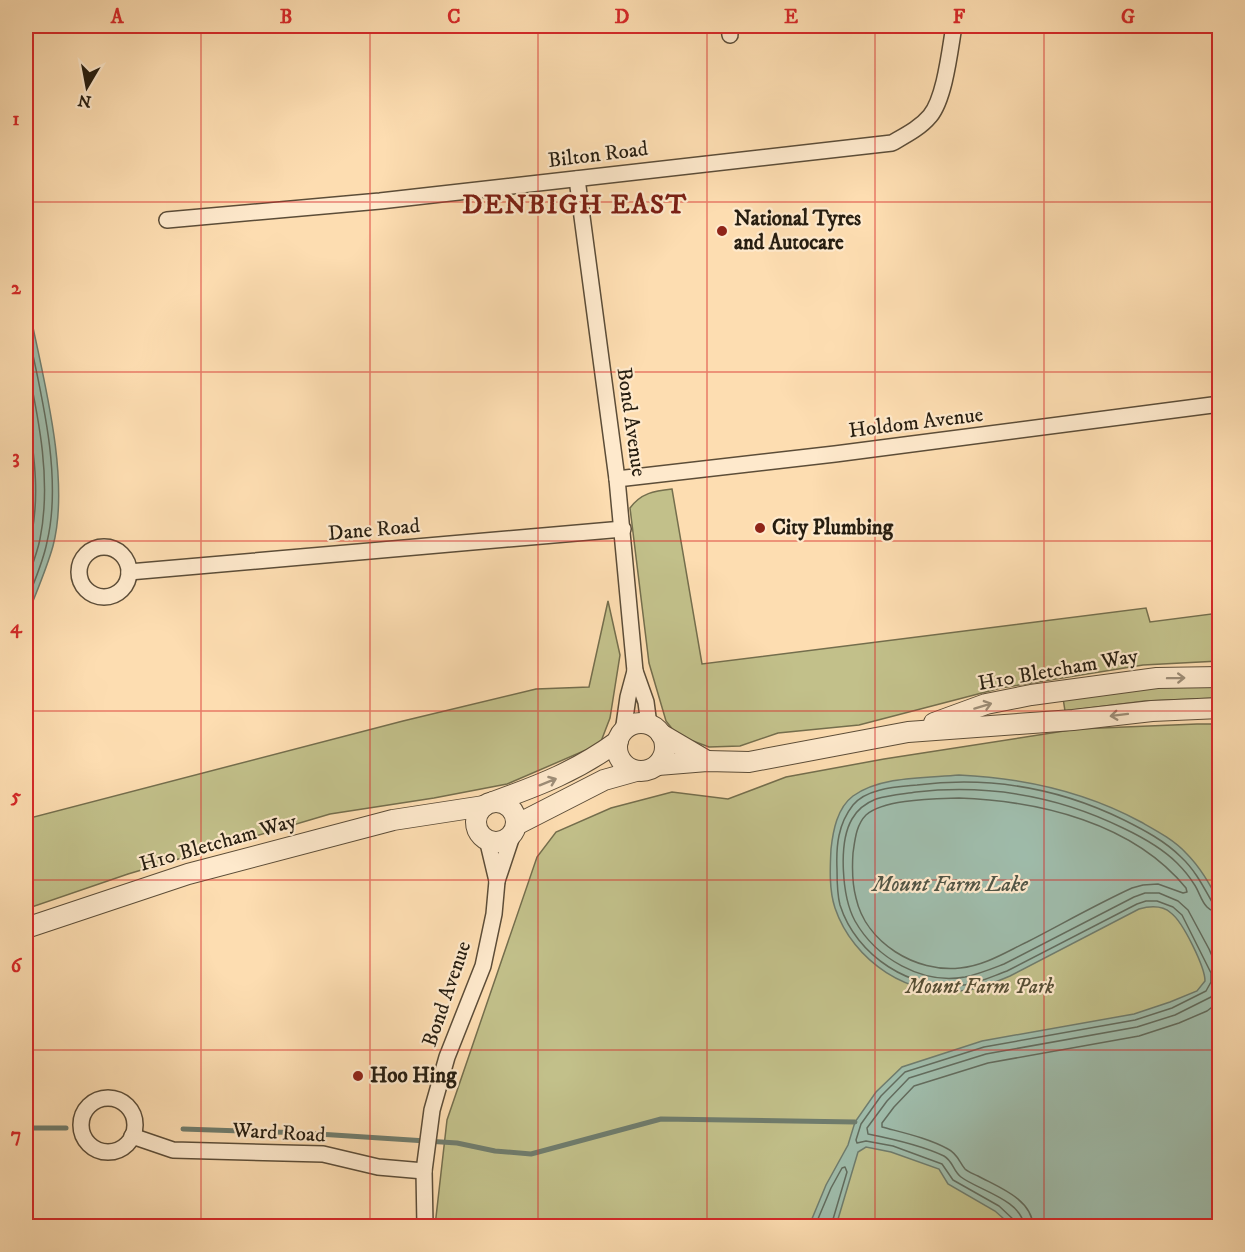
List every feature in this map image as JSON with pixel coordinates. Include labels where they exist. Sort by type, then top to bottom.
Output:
[{"type":"street","name":"Bilton Road","points":[[167,220],[381,201],[892,142],[915,130],[931,115],[941,95],[954,26]]},
{"type":"street","name":"Bond Avenue","points":[[577,179],[618,479],[635,671],[655,729]]},
{"type":"street","name":"Holdom Avenue","points":[[618,479],[835,454],[1220,404]]},
{"type":"street","name":"Dane Road","points":[[129,572],[623,529]]},
{"type":"street","name":"Bond Avenue","points":[[620,737],[635,671]]},
{"type":"street","name":"H10 Bletcham Way","points":[[908,732],[986,704],[1031,694],[1157,678],[1220,677]]},
{"type":"street","name":"H10 Bletcham Way","points":[[658,765],[707,761],[749,762],[908,732],[1073,720],[1152,711],[1220,708]]},
{"type":"street","points":[[514,829],[516,819],[510,807],[499,802],[489,804],[478,814],[482,832],[492,841],[504,840],[514,829],[604,780],[644,771],[658,765],[666,746],[655,729],[635,724],[620,737],[619,757],[629,768],[636,771]]},
{"type":"street","name":"H10 Bletcham Way","points":[[655,729],[707,761]]},
{"type":"street","name":"H10 Bletcham Way","points":[[26,928],[188,874],[393,820],[489,804],[560,777],[592,760],[620,737]]},
{"type":"street","name":"H10 Bletcham Way","points":[[426,813],[482,832]]},
{"type":"street","name":"Bond Avenue","points":[[425,1227],[424,1172],[426,1142],[432,1110],[447,1057],[483,966],[494,914],[497,881],[514,829]]},
{"type":"street","name":"Bond Avenue","points":[[482,832],[497,881]]},
{"type":"street","name":"Ward Road","points":[[132,1136],[173,1150],[323,1154],[378,1167],[424,1172]]},
{"type":"green space","points":[[672,489],[702,664],[1146,608],[1150,622],[1219,613],[1219,661],[1143,665],[1001,688],[859,725],[778,733],[740,746],[709,747],[677,735],[666,721],[649,663],[630,508],[648,494]]},
{"type":"green space","points":[[608,601],[620,655],[610,718],[600,744],[507,784],[330,814],[128,874],[26,909],[26,819],[403,721],[536,689],[589,687]]},
{"type":"green space","points":[[1170,685],[1219,685],[1219,698],[1145,701],[1065,711],[1063,698]]},
{"type":"green space","name":"Mount Farm Park","points":[[1219,724],[1219,1226],[435,1226],[447,1120],[537,857],[556,832],[611,808],[672,792],[728,799],[786,777],[884,759],[1077,729]]},
{"type":"water","points":[[26,304],[28,304],[47,393],[57,458],[59,489],[58,519],[53,546],[26,619]]},
{"type":"water","name":"Mount Farm Lake","points":[[959,775],[1006,779],[1053,788],[1119,811],[1176,844],[1196,865],[1213,890],[1220,903],[1219,1226],[1012,1226],[995,1211],[948,1184],[939,1169],[891,1152],[866,1147],[858,1152],[836,1226],[809,1226],[826,1185],[848,1145],[855,1122],[876,1092],[902,1067],[982,1041],[1134,1014],[1197,991],[1205,981],[1197,956],[1181,925],[1167,910],[1156,907],[1139,909],[1010,976],[973,989],[946,992],[925,989],[886,973],[870,960],[855,945],[833,901],[830,879],[831,849],[840,813],[853,796],[864,789],[890,781]]},
{"type":"waterway","points":[[183,1129],[303,1133],[457,1143],[495,1151],[531,1154],[661,1119],[855,1122]]},
{"type":"waterway","points":[[26,1128],[66,1128]]},
{"type":"place","name":"National Tyres and Autocare","points":[[722,231]]},
{"type":"place","name":"City Plumbing","points":[[760,528]]},
{"type":"place","name":"Hoo Hing","points":[[358,1076]]},
{"type":"district","name":"DENBIGH EAST","points":[[575,205]]}]
